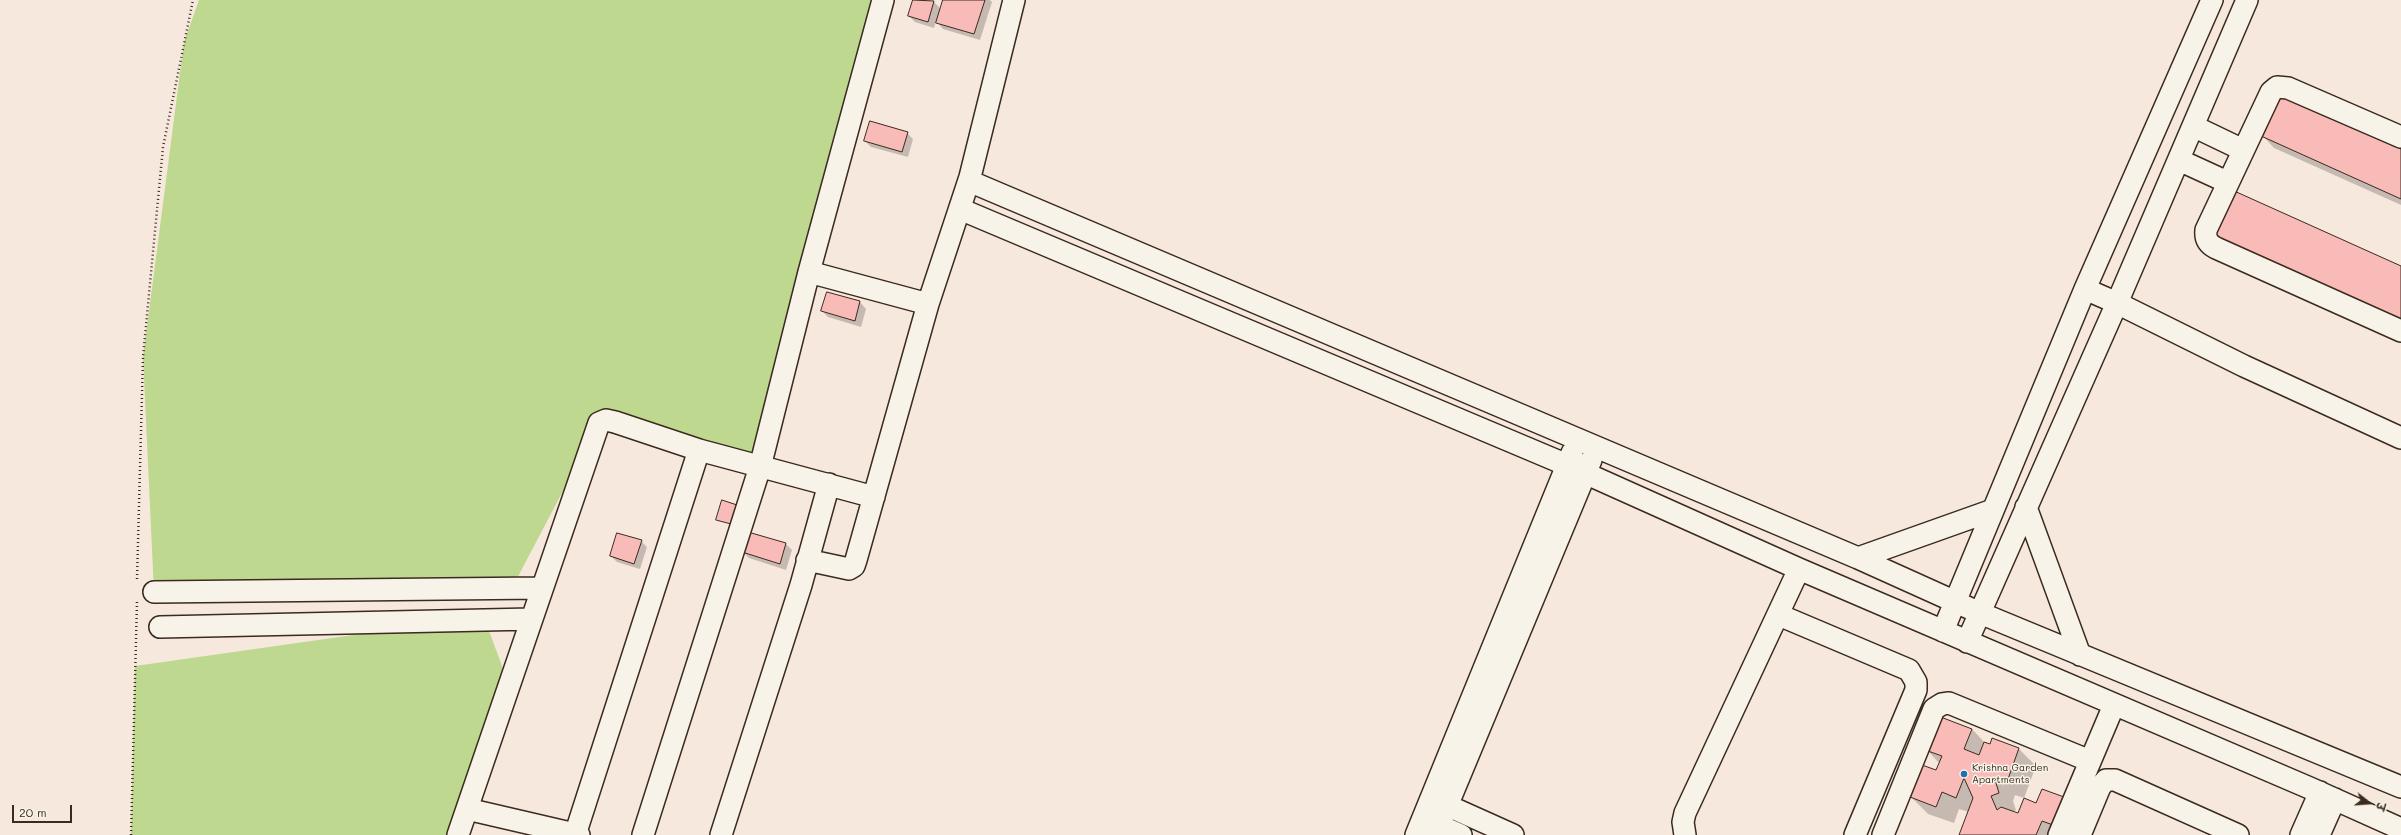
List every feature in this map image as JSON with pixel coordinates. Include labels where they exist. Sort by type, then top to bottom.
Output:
[{"type":"street","points":[[643,835],[760,467],[809,272],[883,0]]},
{"type":"street","points":[[807,560],[849,569],[854,566],[928,304],[969,181],[1014,0]]},
{"type":"street","points":[[1943,632],[2085,289],[2212,0]]},
{"type":"street","points":[[1967,642],[2117,303],[2247,0]]},
{"type":"street","points":[[2401,138],[2283,86],[2277,87],[2271,92],[2227,182],[2206,230],[2206,237],[2210,244],[2401,331]]},
{"type":"street","points":[[2193,126],[2243,150]]},
{"type":"street","points":[[2178,160],[2227,182]]},
{"type":"street","points":[[969,181],[1858,558],[1980,613],[2401,787]]},
{"type":"street","points":[[960,209],[1576,469],[1799,570],[2114,704],[2327,796],[2401,830]]},
{"type":"street","points":[[809,272],[928,304]]},
{"type":"street","points":[[2085,289],[2117,303],[2244,366],[2401,438]]},
{"type":"street","points":[[458,835],[541,588],[599,423],[606,420],[615,422],[699,450],[874,497]]},
{"type":"street","points":[[1461,835],[1428,828],[1587,443]]},
{"type":"street","points":[[467,809],[577,835],[699,450]]},
{"type":"street","points":[[721,835],[807,560],[829,484]]},
{"type":"street","points":[[2026,507],[2080,655]]},
{"type":"street","points":[[1858,558],[1993,510]]},
{"type":"street","points":[[1685,835],[1683,822],[1685,813],[1799,570]]},
{"type":"street","points":[[143,591],[541,588]]},
{"type":"street","points":[[1779,615],[1909,670],[1916,682],[1916,690],[1855,835]]},
{"type":"street","points":[[160,626],[531,619]]},
{"type":"street","points":[[1883,835],[1932,713],[1942,704],[1949,703],[2090,761]]},
{"type":"street","points":[[2059,835],[2114,704]]},
{"type":"street","points":[[2080,835],[2100,788],[2106,780],[2115,780],[2238,835]]},
{"type":"street","points":[[2301,835],[2327,796]]},
{"type":"street","points":[[2319,835],[2327,796]]},
{"type":"street","points":[[1439,802],[1513,835]]},
{"type":"path","points":[[131,835],[143,591],[144,349],[163,147],[193,0]]},
{"type":"green space","points":[[199,0],[871,0],[760,467],[595,430],[512,588],[154,592],[143,357],[184,42]]},
{"type":"green space","points":[[485,620],[509,685],[458,835],[131,835],[135,666],[452,621]]},
{"type":"building","points":[[913,0],[934,1],[928,22],[908,16]]},
{"type":"building","points":[[943,0],[985,0],[974,34],[936,23]]},
{"type":"building","points":[[2280,94],[2401,149],[2401,199],[2261,136]]},
{"type":"building","points":[[870,121],[908,132],[902,152],[864,141]]},
{"type":"building","points":[[2232,190],[2401,266],[2401,321],[2212,235]]},
{"type":"building","points":[[827,292],[860,301],[855,321],[821,311]]},
{"type":"building","points":[[722,500],[737,505],[731,524],[716,520]]},
{"type":"building","points":[[748,532],[786,543],[780,564],[742,552]]},
{"type":"building","points":[[617,533],[642,540],[634,564],[610,556]]},
{"type":"building","name":"Krishna Garden Apartments","points":[[1938,716],[1972,729],[1964,749],[1979,755],[1984,742],[1990,744],[1992,738],[2019,748],[2007,782],[1997,778],[1996,783],[1999,793],[1991,796],[1997,810],[2001,807],[2018,813],[2024,798],[2036,803],[2042,789],[2064,797],[2053,825],[2042,821],[2036,835],[1959,835],[1973,798],[1964,778],[1956,798],[1942,792],[1936,807],[1910,797],[1922,765],[1936,770],[1942,756],[1925,750]]},
{"type":"place","name":"Krishna Garden Apartments","points":[[1964,774]]}]
